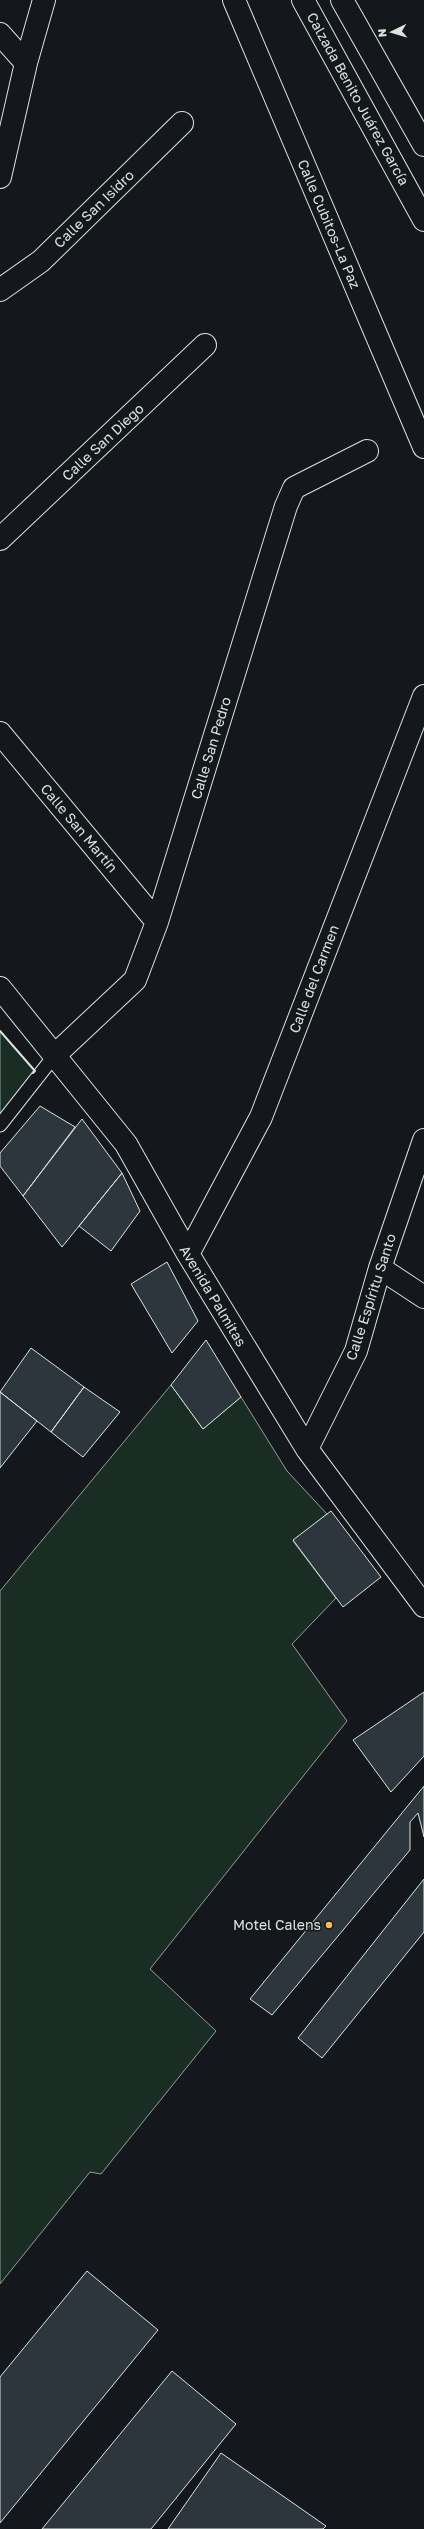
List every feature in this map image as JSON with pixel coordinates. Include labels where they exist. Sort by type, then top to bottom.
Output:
[{"type":"street","points":[[0,177],[26,63],[44,0]]},
{"type":"street","name":"Calle Cubitos-La Paz","points":[[234,0],[424,447]]},
{"type":"street","name":"Calzada Benito Juárez García","points":[[303,0],[424,220]]},
{"type":"street","points":[[342,0],[420,132]]},
{"type":"street","points":[[0,34],[26,63]]},
{"type":"street","name":"Calle San Isidro","points":[[0,290],[41,260],[182,123]]},
{"type":"street","name":"Calle San Diego","points":[[0,539],[205,345]]},
{"type":"street","name":"Calle San Pedro","points":[[55,1055],[135,980],[157,922],[294,488],[367,451]]},
{"type":"street","name":"Calle del Carmen","points":[[188,1254],[260,1117],[424,696]]},
{"type":"street","name":"Calle San Martín","points":[[0,733],[157,922]]},
{"type":"street","name":"Avenida Palmitas","points":[[0,988],[126,1144],[188,1254],[307,1449],[424,1606]]},
{"type":"street","name":"Calle Espíritu Santo","points":[[307,1449],[356,1351],[380,1268],[424,1140]]},
{"type":"street","points":[[380,1268],[424,1297]]},
{"type":"lane","points":[[0,1125],[55,1055]]},
{"type":"green space","points":[[0,1031],[35,1071],[0,1115]]},
{"type":"green space","points":[[171,1385],[203,1429],[241,1397],[287,1471],[327,1514],[293,1541],[336,1598],[292,1644],[347,1721],[150,1969],[216,2031],[101,2174],[90,2172],[0,2284],[0,1591]]},
{"type":"building","points":[[40,1106],[75,1127],[23,1196],[0,1166],[0,1153]]},
{"type":"building","points":[[82,1119],[122,1173],[62,1247],[23,1196]]},
{"type":"building","points":[[122,1173],[140,1211],[111,1251],[79,1226]]},
{"type":"building","points":[[167,1262],[198,1321],[172,1353],[131,1284]]},
{"type":"building","points":[[206,1340],[241,1397],[203,1429],[171,1385]]},
{"type":"building","points":[[31,1348],[84,1387],[51,1432],[0,1392]]},
{"type":"building","points":[[84,1387],[120,1412],[83,1457],[51,1432]]},
{"type":"building","points":[[0,1392],[37,1421],[0,1468]]},
{"type":"building","points":[[331,1511],[381,1577],[343,1607],[293,1540]]},
{"type":"building","points":[[424,1692],[424,1756],[391,1792],[353,1740]]},
{"type":"building","name":"Motel Calens","points":[[424,1786],[424,1837],[418,1813],[410,1822],[410,1850],[272,2015],[250,1999]]},
{"type":"building","points":[[424,1879],[424,1932],[322,2058],[298,2038]]},
{"type":"building","points":[[87,2271],[158,2330],[0,2523],[0,2377]]},
{"type":"building","points":[[172,2371],[236,2424],[151,2529],[42,2529]]},
{"type":"building","points":[[221,2453],[326,2526],[323,2529],[168,2529]]},
{"type":"wall","points":[[0,1031],[35,1071],[33,1073]]},
{"type":"place","name":"Motel Calens","points":[[329,1925]]}]
